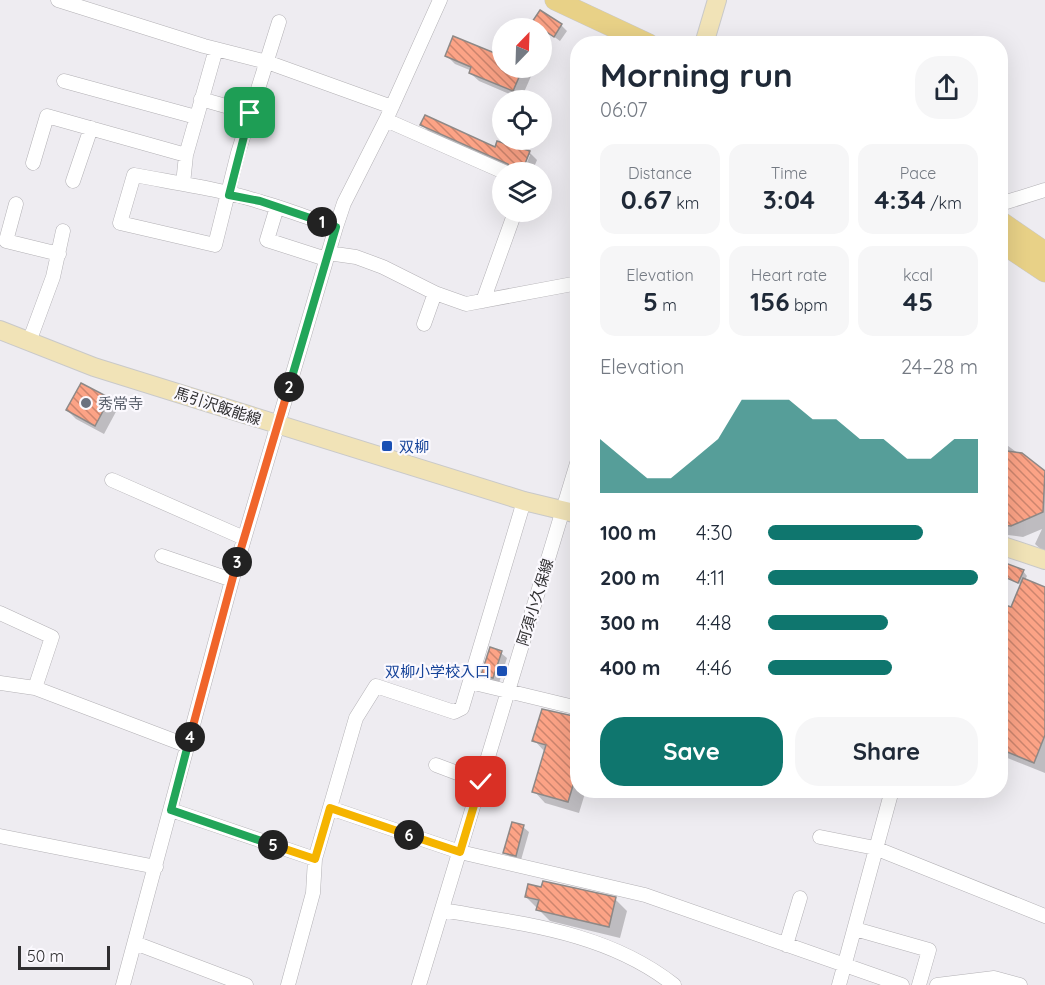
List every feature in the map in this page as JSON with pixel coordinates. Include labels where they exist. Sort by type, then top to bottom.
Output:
[{"type":"highway","points":[[555,0],[632,36]]},
{"type":"highway","points":[[1008,227],[1045,252]]},
{"type":"highway","points":[[1008,247],[1045,272]]},
{"type":"main road","points":[[706,36],[717,0]]},
{"type":"main road","name":"馬引沢飯能線","points":[[0,330],[94,367],[524,501],[570,513]]},
{"type":"main road","points":[[1008,548],[1045,560]]},
{"type":"street","points":[[58,0],[216,49],[267,62],[392,106]]},
{"type":"street","points":[[123,985],[232,580],[336,227],[351,188],[386,120],[440,0]]},
{"type":"street","points":[[279,21],[250,113],[229,195],[215,245],[120,223],[134,175],[183,184],[229,195],[277,207],[336,227]]},
{"type":"street","points":[[183,184],[186,155],[216,49]]},
{"type":"street","points":[[64,81],[196,117]]},
{"type":"street","points":[[201,99],[250,113]]},
{"type":"street","points":[[33,163],[47,116],[186,155]]},
{"type":"street","points":[[386,120],[492,167]]},
{"type":"street","points":[[74,182],[91,128]]},
{"type":"street","points":[[1008,202],[1045,190]]},
{"type":"street","points":[[16,204],[6,241],[59,254]]},
{"type":"street","points":[[277,207],[267,240],[327,256],[356,257],[383,267],[435,294],[466,304],[570,284]]},
{"type":"street","points":[[483,300],[511,222]]},
{"type":"street","points":[[29,342],[59,254],[63,231]]},
{"type":"street","points":[[424,324],[435,294]]},
{"type":"street","points":[[112,480],[244,538]]},
{"type":"street","points":[[288,985],[313,893],[315,859],[356,718],[376,686],[454,712],[462,708],[524,501]]},
{"type":"street","name":"阿須小久保線","points":[[419,985],[508,691],[570,513]]},
{"type":"street","points":[[162,556],[232,580]]},
{"type":"street","points":[[0,612],[52,637],[35,688]]},
{"type":"street","points":[[470,682],[570,706]]},
{"type":"street","points":[[0,683],[35,688],[188,746]]},
{"type":"street","points":[[436,765],[481,782]]},
{"type":"street","points":[[840,985],[890,798]]},
{"type":"street","points":[[330,808],[460,852],[645,895],[903,985]]},
{"type":"street","points":[[171,810],[315,859]]},
{"type":"street","points":[[0,836],[156,867]]},
{"type":"street","points":[[820,837],[875,849],[1045,916]]},
{"type":"street","points":[[786,945],[800,898]]},
{"type":"street","points":[[442,910],[548,928],[591,940],[636,960],[674,985]]},
{"type":"street","points":[[855,929],[929,950],[919,985]]},
{"type":"street","points":[[135,943],[246,985]]},
{"type":"street","points":[[937,985],[994,978],[1020,985]]},
{"type":"building","points":[[540,10],[562,24],[554,37],[552,36],[552,18],[535,18]]},
{"type":"building","points":[[453,36],[492,52],[492,78],[519,78],[513,90],[511,90],[469,73],[471,67],[445,56]]},
{"type":"building","points":[[425,115],[492,146],[492,150],[530,151],[526,162],[503,162],[420,125]]},
{"type":"building","points":[[81,383],[110,398],[95,426],[66,410]]},
{"type":"building","points":[[1008,451],[1022,453],[1045,471],[1043,512],[1008,526]]},
{"type":"building","points":[[1008,564],[1024,570],[1018,583],[1008,579]]},
{"type":"building","points":[[1023,578],[1045,587],[1045,735],[1034,763],[1008,752],[1008,606],[1011,607]]},
{"type":"building","points":[[490,647],[502,651],[493,678],[481,675]]},
{"type":"building","points":[[542,709],[570,715],[570,795],[568,802],[532,792],[546,745],[532,741]]},
{"type":"building","points":[[512,822],[524,825],[516,856],[503,853]]},
{"type":"building","points":[[543,881],[616,897],[609,927],[536,910],[539,900],[525,897],[528,884],[541,887]]},
{"type":"place","name":"秀常寺","points":[[86,403]]},
{"type":"place","name":"双柳","points":[[387,446]]},
{"type":"place","name":"双柳小学校入口","points":[[502,671]]},
{"type":"route","points":[[250,113],[229,195],[260,201],[336,227],[232,580],[171,810],[315,859],[330,808],[460,852],[481,782]]}]
